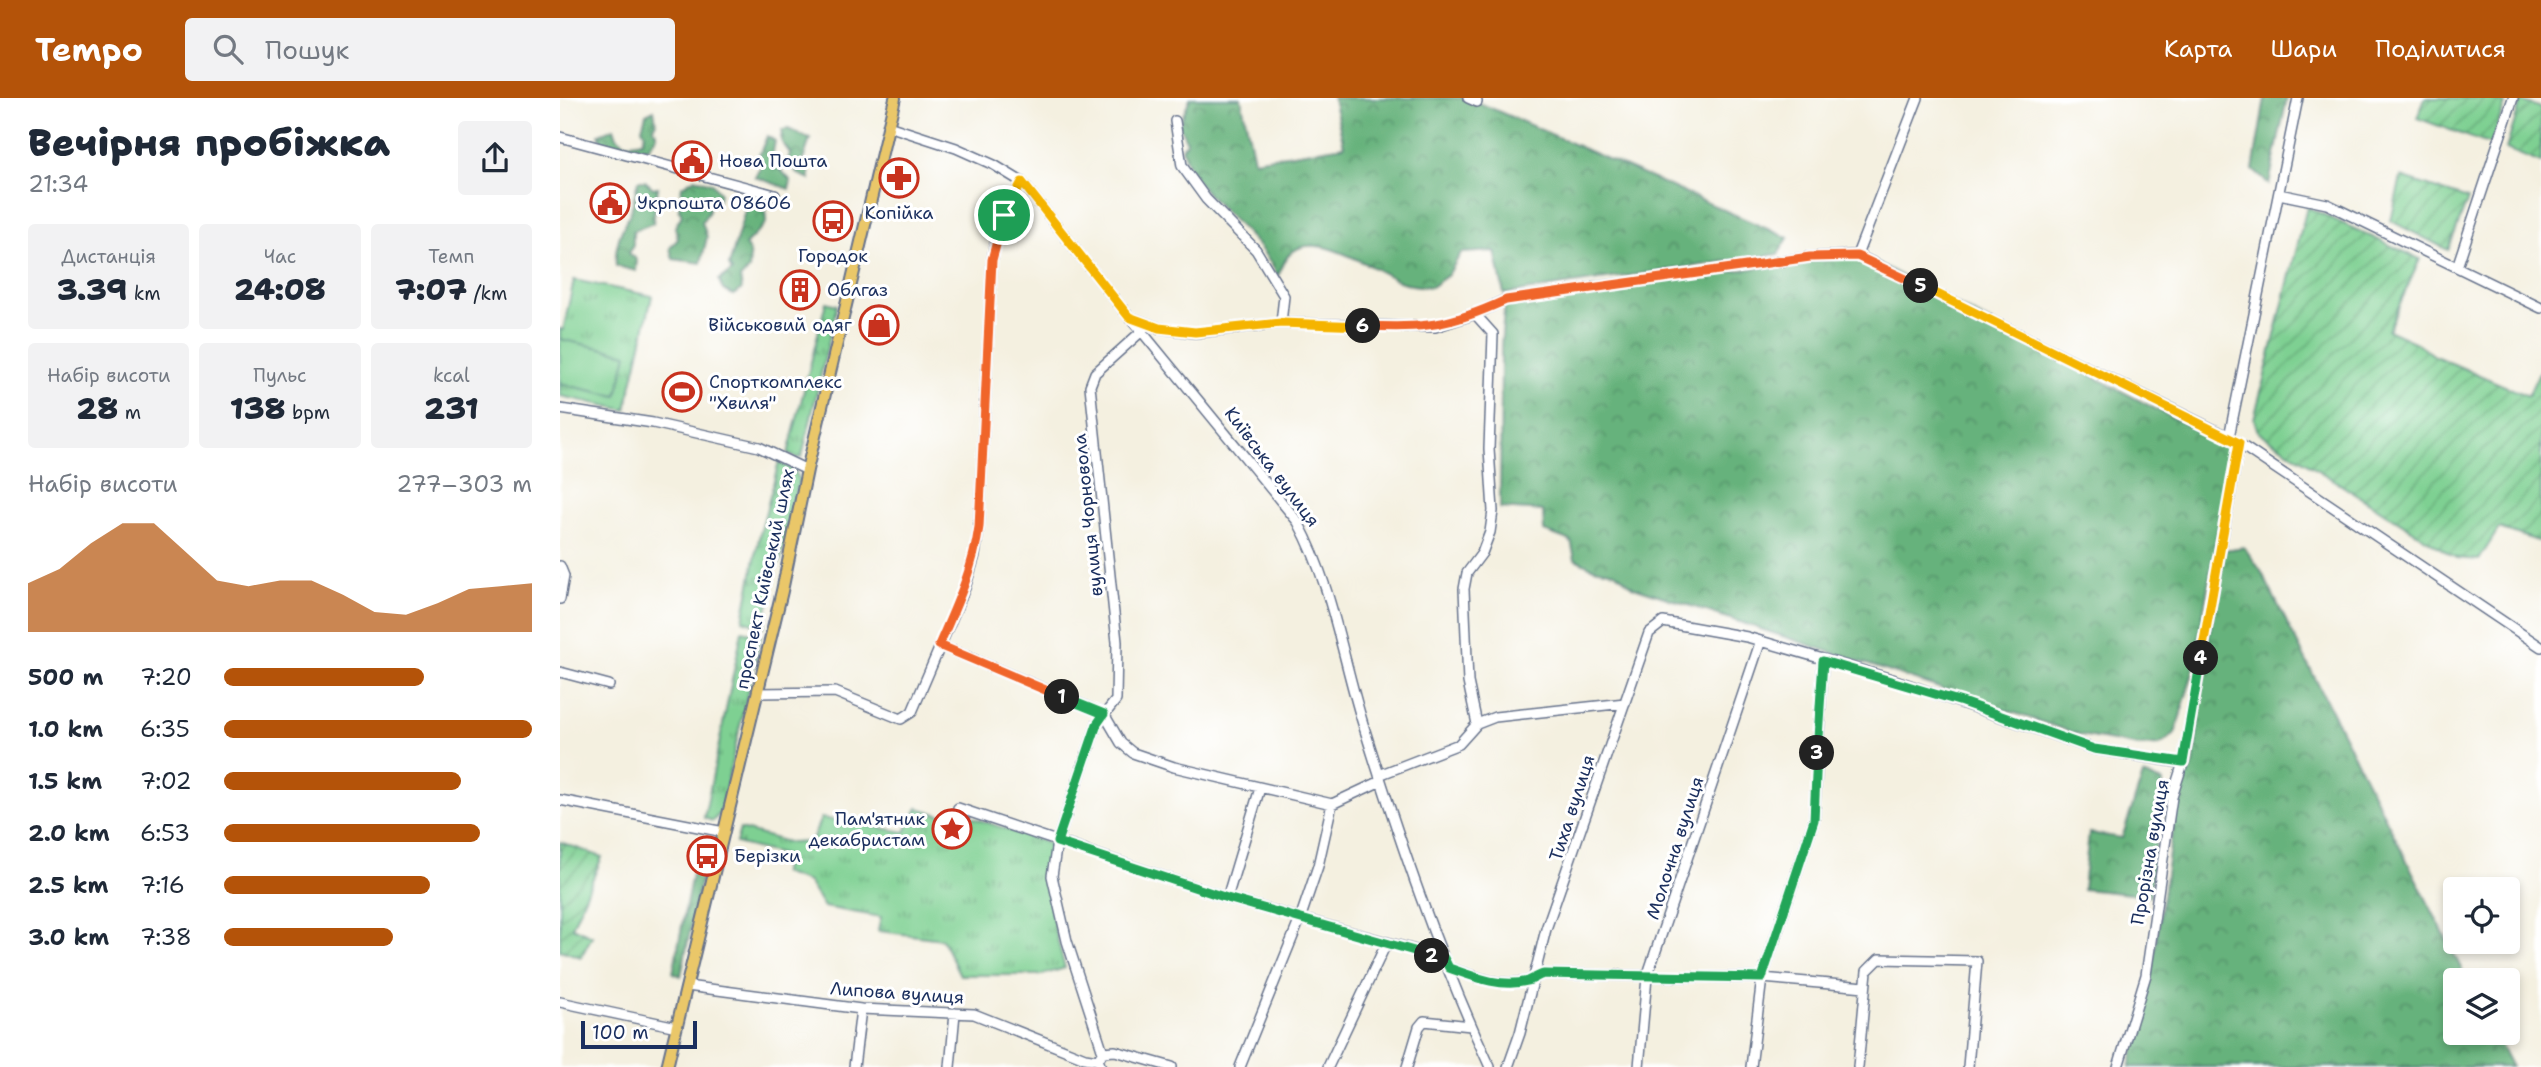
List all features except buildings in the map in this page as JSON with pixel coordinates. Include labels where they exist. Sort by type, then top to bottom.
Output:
[{"type":"main road","name":"проспект Київський шлях","points":[[667,1067],[758,693],[807,470],[895,98]]},
{"type":"street","points":[[1468,98],[1477,102],[1476,98]]},
{"type":"street","points":[[1857,256],[1918,98]]},
{"type":"street","points":[[2229,437],[2298,98]]},
{"type":"street","points":[[2457,267],[2513,98]]},
{"type":"street","points":[[1175,121],[1182,166],[1206,199],[1256,250],[1284,296],[1281,323]]},
{"type":"street","name":"Київська вулиця","points":[[888,126],[956,148],[994,164],[1022,182],[1298,522],[1311,546],[1345,650],[1380,778],[1444,958],[1490,1067]]},
{"type":"street","points":[[560,137],[775,194]]},
{"type":"street","points":[[758,693],[835,692],[901,719],[912,712],[975,555],[979,527],[992,260],[1000,222],[1022,182]]},
{"type":"street","points":[[2279,194],[2326,204],[2541,308]]},
{"type":"street","points":[[1129,317],[1159,328],[1195,332],[1281,323],[1435,327],[1506,300],[1810,257],[1857,256],[2229,437],[2541,647]]},
{"type":"street","points":[[1475,314],[1493,334],[1489,449],[1493,511],[1486,542],[1467,573],[1464,589],[1468,681],[1477,724]]},
{"type":"street","name":"вулиця Чорновола","points":[[1101,1060],[1063,928],[1052,876],[1057,842],[1097,724],[1116,700],[1117,642],[1090,386],[1095,373],[1143,330]]},
{"type":"street","points":[[560,409],[653,423],[758,447],[807,470]]},
{"type":"street","points":[[2183,762],[2239,443]]},
{"type":"street","points":[[560,566],[564,576],[560,599]]},
{"type":"street","name":"Тиха вулиця","points":[[1508,1067],[1546,929],[1649,633],[1663,622],[1747,637],[1760,643]]},
{"type":"street","name":"Прорізна вулиця","points":[[1760,643],[1983,709],[2094,749],[2183,762],[2172,797],[2146,975],[2118,1067]]},
{"type":"street","name":"Молочна вулиця","points":[[1639,1067],[1647,976],[1760,643]]},
{"type":"street","points":[[939,645],[1104,714],[1121,743],[1133,754],[1259,788],[1332,804],[1380,778],[1459,744],[1477,724],[1495,717],[1625,703]]},
{"type":"street","points":[[1751,1067],[1762,978],[1814,820],[1823,661]]},
{"type":"street","points":[[560,672],[610,685]]},
{"type":"street","points":[[1227,898],[1259,788]]},
{"type":"street","points":[[560,800],[724,832]]},
{"type":"street","points":[[1240,1067],[1300,919],[1318,866],[1332,804]]},
{"type":"street","points":[[958,808],[1227,898],[1444,958]]},
{"type":"street","points":[[1328,1067],[1386,944]]},
{"type":"street","points":[[1858,1067],[1867,971],[1879,959],[1977,961],[1968,1067]]},
{"type":"street","points":[[1449,968],[1491,981],[1509,983],[1534,979],[1544,974],[1762,978],[1865,987]]},
{"type":"street","name":"Липова вулиця","points":[[687,986],[861,1009],[974,1014],[1085,1058],[1101,1060],[1115,1051],[1171,1067]]},
{"type":"street","points":[[560,1002],[677,1027]]},
{"type":"street","points":[[854,1067],[861,1009]]},
{"type":"street","points":[[950,1067],[954,1013]]},
{"type":"street","points":[[1407,1067],[1419,1027],[1424,1021],[1471,1026]]},
{"type":"green space","points":[[1190,98],[1241,98],[1254,160],[1344,146],[1333,98],[1468,98],[1788,238],[1778,254],[1504,294],[1495,251],[1461,253],[1448,275],[1431,287],[1404,283],[1346,254],[1313,246],[1299,248],[1288,256],[1278,276],[1263,251],[1204,189],[1187,163],[1182,148],[1187,142],[1179,125]]},
{"type":"green space","points":[[2265,98],[2287,98],[2269,184],[2253,170]]},
{"type":"green space","points":[[2425,98],[2490,98],[2505,104],[2491,145],[2417,118]]},
{"type":"green space","points":[[2521,101],[2541,108],[2541,163],[2506,149]]},
{"type":"green space","points":[[654,110],[656,122],[653,127],[657,135],[649,147],[627,152],[601,141],[599,134],[614,128],[617,137],[626,144],[642,141],[646,114]]},
{"type":"green space","points":[[788,129],[810,139],[802,163],[809,170],[810,179],[796,173],[788,161],[790,153],[781,141],[782,130]]},
{"type":"green space","points":[[767,136],[775,141],[772,157],[774,167],[781,170],[791,181],[789,189],[755,177],[762,164],[758,158]]},
{"type":"green space","points":[[2401,177],[2468,199],[2448,250],[2391,221]]},
{"type":"green space","points":[[695,178],[712,183],[720,193],[718,200],[709,203],[709,211],[702,222],[707,237],[701,263],[673,259],[670,248],[678,239],[675,227],[682,215],[679,209],[682,186]]},
{"type":"green space","points":[[638,181],[645,181],[653,188],[658,187],[653,223],[633,231],[633,245],[629,253],[637,260],[636,271],[616,266],[616,252]]},
{"type":"green space","points":[[750,193],[758,195],[765,207],[766,223],[745,245],[750,253],[749,270],[740,278],[742,289],[733,295],[723,290],[719,280],[732,271],[729,266]]},
{"type":"green space","points":[[2307,207],[2420,259],[2388,330],[2417,343],[2435,356],[2528,396],[2541,368],[2541,542],[2499,528],[2479,560],[2456,558],[2258,432],[2254,419]]},
{"type":"green space","points":[[1857,255],[1887,268],[2232,449],[2193,672],[2175,734],[2160,745],[2139,746],[2081,735],[1634,587],[1615,572],[1594,568],[1575,559],[1571,541],[1544,531],[1543,511],[1500,508],[1501,346],[1505,300]]},
{"type":"green space","points":[[574,280],[652,296],[626,410],[560,396],[560,329],[563,330]]},
{"type":"green space","points":[[826,302],[837,305],[802,457],[796,458],[788,454]]},
{"type":"green space","points":[[560,339],[627,354],[617,396],[560,384]]},
{"type":"green space","points":[[779,462],[795,471],[799,480],[780,562],[769,572],[771,592],[764,627],[743,620],[759,538]]},
{"type":"green space","points":[[2244,547],[2261,571],[2443,932],[2443,954],[2454,954],[2461,968],[2443,968],[2443,1045],[2500,1045],[2512,1067],[2130,1067],[2152,972],[2177,797],[2194,763],[2202,676],[2224,550]]},
{"type":"green space","points":[[742,631],[761,635],[720,813],[713,821],[704,818]]},
{"type":"green space","points":[[2143,775],[2163,782],[2150,896],[2083,889],[2089,833],[2122,838]]},
{"type":"green space","points":[[918,808],[948,817],[951,810],[1050,844],[1049,891],[1065,968],[1042,975],[960,975],[942,939],[878,931],[881,917],[824,907],[808,882],[782,873],[787,856],[736,843],[740,829],[791,843],[811,842],[821,818],[905,832]]},
{"type":"green space","points":[[560,842],[602,857],[572,927],[592,936],[581,957],[560,950]]},
{"type":"green space","points":[[694,863],[704,863],[681,976],[673,973]]},
{"type":"place","name":"Нова Пошта","points":[[692,161]]},
{"type":"place","name":"Копійка","points":[[899,178]]},
{"type":"place","name":"Укрпошта 08606","points":[[610,203]]},
{"type":"place","name":"Городок","points":[[833,221]]},
{"type":"place","name":"Облгаз","points":[[800,290]]},
{"type":"place","name":"Військовий одяг","points":[[879,325]]},
{"type":"place","name":"Спорткомплекс \"Хвиля\"","points":[[682,392]]},
{"type":"place","name":"Пам'ятник декабристам","points":[[952,829]]},
{"type":"place","name":"Берізки","points":[[707,856]]},
{"type":"route","points":[[1022,182],[1129,317],[1159,328],[1195,332],[1281,323],[1435,327],[1506,300],[1546,294],[1810,257],[1857,256],[1874,263],[2239,443],[2183,762],[2157,761],[2094,749],[1892,679],[1823,661],[1814,820],[1762,978],[1544,974],[1525,982],[1491,981],[1449,968],[1444,958],[1227,898],[1057,842],[1097,724],[1104,714],[939,645],[975,555],[979,527],[992,260],[1004,215],[1022,182]]}]
